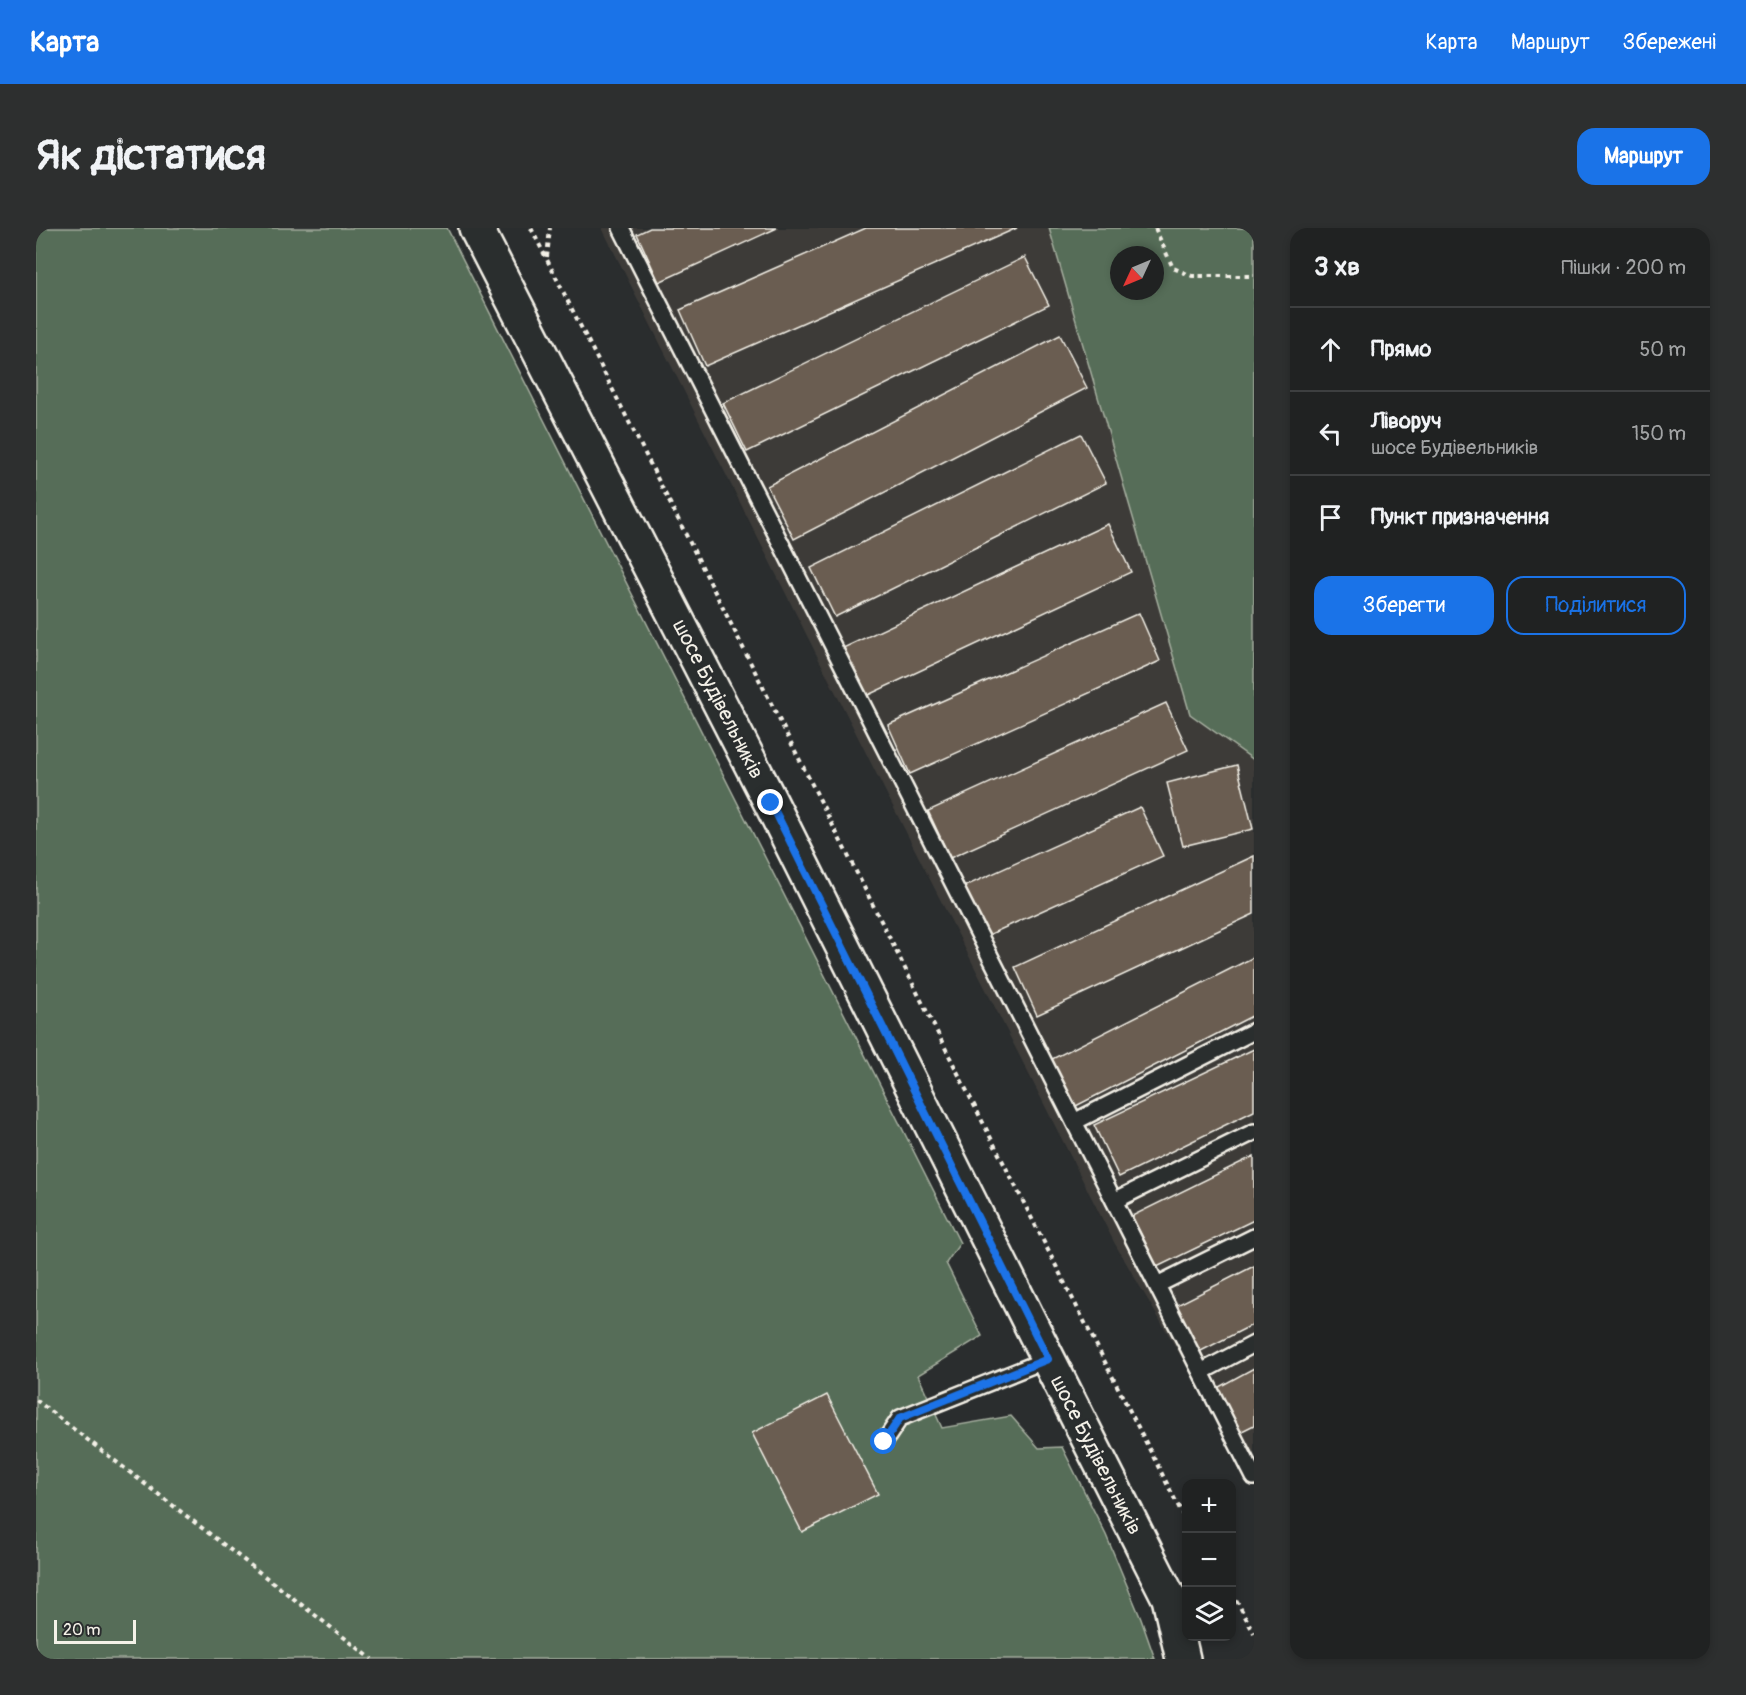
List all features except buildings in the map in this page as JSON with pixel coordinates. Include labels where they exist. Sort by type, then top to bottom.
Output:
[{"type":"main road","name":"шосе Будівельників","points":[[476,228],[771,803],[1169,1598],[1184,1659]]},
{"type":"main road","points":[[1169,1598],[1182,1622]]},
{"type":"main road","points":[[1193,1641],[1202,1659]]},
{"type":"lane","points":[[621,228],[1254,1477]]},
{"type":"lane","points":[[1074,1122],[1254,1031]]},
{"type":"lane","points":[[1114,1201],[1254,1132]]},
{"type":"lane","points":[[1157,1285],[1254,1237]]},
{"type":"lane","points":[[1201,1372],[1254,1344]]},
{"type":"lane","points":[[884,1442],[900,1418],[1048,1359]]},
{"type":"path","points":[[531,228],[1182,1513]]},
{"type":"path","points":[[547,258],[550,228]]},
{"type":"path","points":[[1155,228],[1173,268],[1192,276],[1254,276]]},
{"type":"path","points":[[36,1400],[372,1659]]},
{"type":"path","points":[[1236,1599],[1254,1633]]},
{"type":"shaded area","points":[[602,228],[1049,228],[1190,713],[1254,760],[1254,1480],[1115,1244]]},
{"type":"green space","points":[[36,228],[447,228],[960,1243],[946,1263],[982,1336],[918,1375],[942,1428],[1011,1416],[1039,1448],[1062,1447],[1106,1535],[1155,1659],[36,1659]]},
{"type":"green space","points":[[1049,228],[1254,228],[1254,760],[1190,714]]},
{"type":"route","points":[[771,803],[1048,1359],[900,1418],[884,1442]]}]
